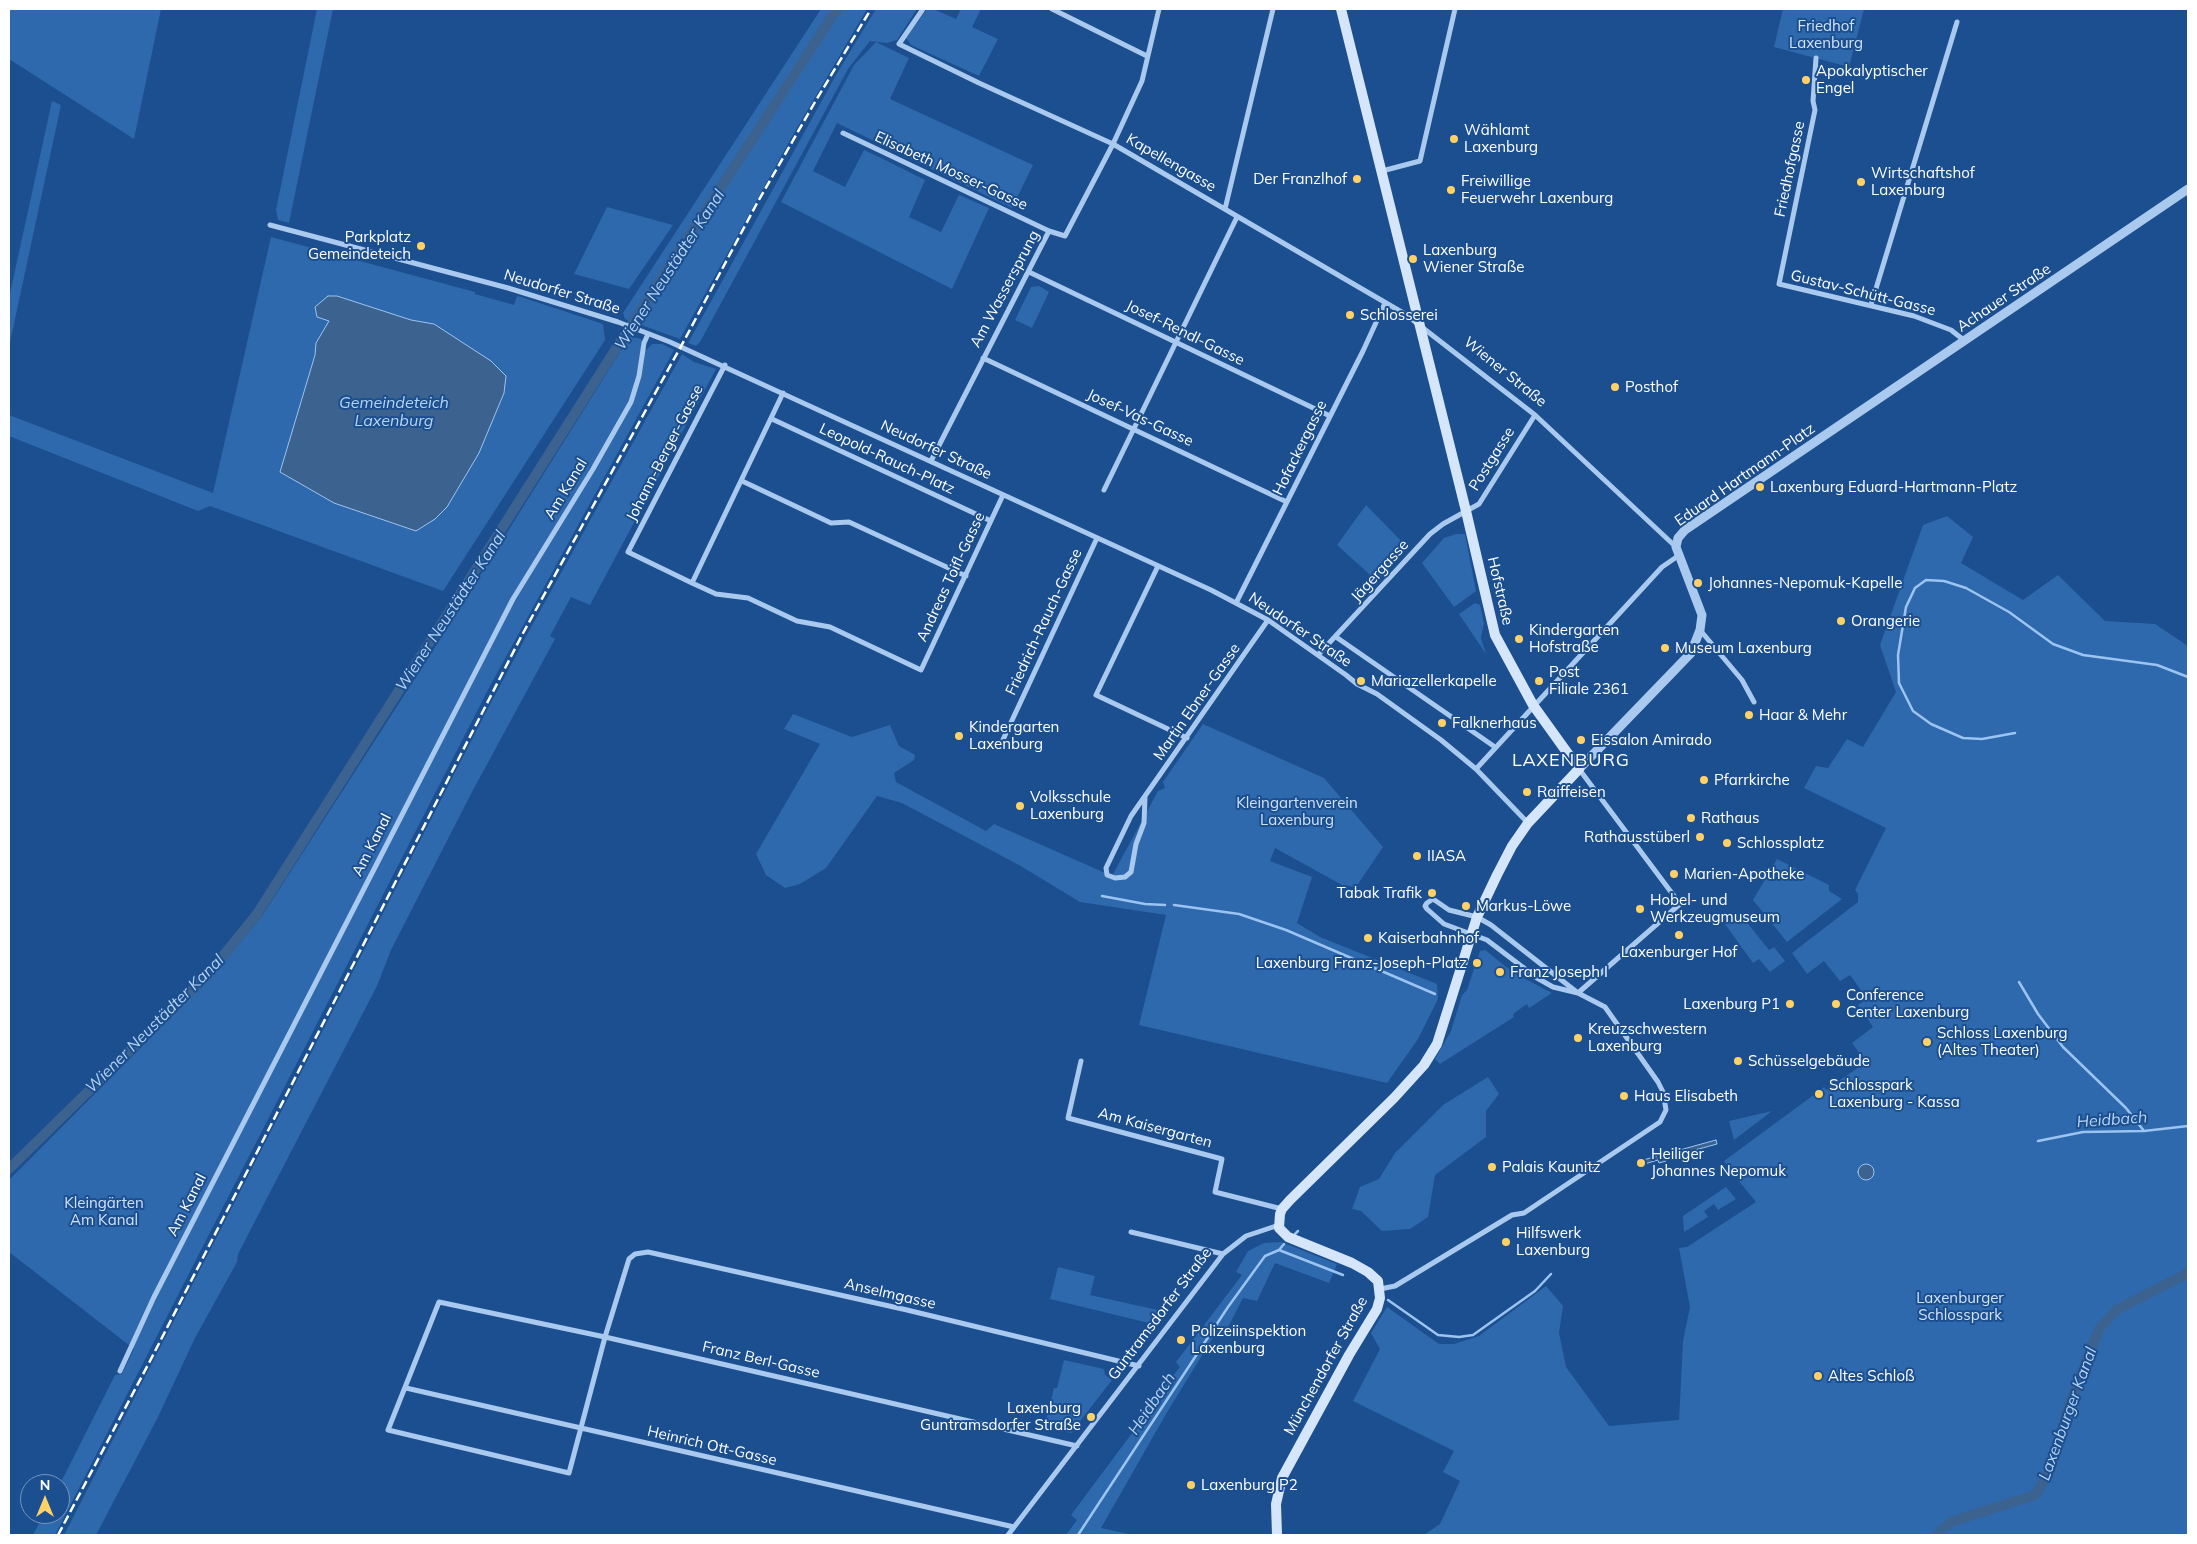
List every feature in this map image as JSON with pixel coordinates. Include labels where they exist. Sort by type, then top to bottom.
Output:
[{"type":"main road","points":[[1341,9],[1418,324]]},
{"type":"main road","name":"Hofstraße","points":[[1418,324],[1466,511],[1495,635],[1533,705],[1579,769]]},
{"type":"main road","points":[[1380,1289],[1378,1281],[1368,1272],[1352,1263],[1288,1237],[1279,1225],[1282,1208],[1394,1098],[1424,1065],[1437,1044],[1477,917],[1512,846],[1528,823],[1579,769]]},
{"type":"main road","name":"Münchendorfer Straße","points":[[1277,1535],[1276,1504],[1282,1478],[1345,1362],[1377,1309],[1380,1289]]},
{"type":"street","name":"Kapellengasse","points":[[923,9],[899,44],[979,84],[1113,144],[1418,324]]},
{"type":"street","points":[[1052,9],[1147,56]]},
{"type":"street","name":"Am Wassersprung","points":[[931,461],[1049,231],[1066,236],[1113,144],[1142,82],[1159,9]]},
{"type":"street","points":[[1225,209],[1273,9]]},
{"type":"street","points":[[1382,171],[1420,161],[1455,9]]},
{"type":"street","points":[[1871,305],[1957,22]]},
{"type":"street","name":"Friedhofgasse","points":[[1779,284],[1815,110],[1813,101],[1816,58]]},
{"type":"street","name":"Elisabeth Mosser-Gasse","points":[[843,133],[1049,231]]},
{"type":"street","name":"Achauer Straße","points":[[1835,430],[2188,189]]},
{"type":"street","points":[[1104,490],[1237,217]]},
{"type":"street","name":"Neudorfer Straße","points":[[270,225],[508,288],[624,324],[725,365],[1236,603],[1268,620],[1357,684],[1385,699],[1440,740],[1476,769],[1528,823]]},
{"type":"street","name":"Josef-Rendl-Gasse","points":[[1029,272],[1330,416]]},
{"type":"street","name":"Gustav-Schütt-Gasse","points":[[1779,284],[1914,316],[1951,330],[1966,341]]},
{"type":"street","name":"Hofackergasse","points":[[1236,603],[1330,416],[1384,303]]},
{"type":"street","name":"Wiener Straße","points":[[1418,324],[1535,415],[1677,552],[1698,600],[1702,615],[1700,630]]},
{"type":"street","name":"Am Kanal","points":[[120,1371],[166,1272],[513,599],[593,469],[631,402],[638,381],[644,343],[648,334]]},
{"type":"street","name":"Josef-Vas-Gasse","points":[[983,358],[1287,502]]},
{"type":"street","name":"Johann-Berger-Gasse","points":[[692,584],[628,552],[725,365]]},
{"type":"street","points":[[692,584],[783,393]]},
{"type":"street","name":"Postgasse","points":[[1466,511],[1479,504],[1535,415]]},
{"type":"street","name":"Leopold-Rauch-Platz","points":[[772,419],[991,521]]},
{"type":"street","name":"Eduard Hartmann-Platz","points":[[1677,552],[1678,538],[1685,530],[1740,491],[1835,430]]},
{"type":"street","points":[[742,481],[831,523],[849,522],[966,576]]},
{"type":"street","name":"Andreas Toifl-Gasse","points":[[692,584],[716,594],[748,598],[797,621],[830,628],[921,670],[1003,495]]},
{"type":"street","name":"Jägergasse","points":[[1318,656],[1430,534],[1442,524],[1466,511]]},
{"type":"street","name":"Friedrich-Rauch-Gasse","points":[[1001,744],[1097,538]]},
{"type":"street","points":[[1476,769],[1533,705],[1677,552]]},
{"type":"street","points":[[1158,566],[1096,695],[1187,738]]},
{"type":"street","name":"Martin Ebner-Gasse","points":[[1145,798],[1144,823],[1136,844],[1130,872],[1125,877],[1115,878],[1107,875],[1106,868],[1127,825],[1145,798],[1268,620]]},
{"type":"street","points":[[1579,769],[1691,653],[1700,630],[1742,680],[1754,702]]},
{"type":"street","points":[[1336,637],[1496,746]]},
{"type":"street","name":"Hofstraße","points":[[1578,993],[1680,904],[1579,769]]},
{"type":"street","points":[[1433,899],[1449,910],[1477,917],[1491,925],[1578,993],[1553,987],[1537,978],[1487,940],[1439,920],[1425,906],[1433,899]]},
{"type":"street","name":"Münchendorfer Straße","points":[[1380,1289],[1395,1286],[1512,1215],[1524,1213],[1660,1122],[1666,1110],[1663,1092],[1658,1082],[1605,1007],[1578,993]]},
{"type":"street","name":"Am Kaisergarten","points":[[1081,1061],[1068,1118],[1222,1159],[1214,1192],[1282,1208]]},
{"type":"street","name":"Guntramsdorfer Straße","points":[[1008,1535],[1223,1254],[1246,1236],[1279,1225]]},
{"type":"street","points":[[1131,1232],[1223,1254]]},
{"type":"street","name":"Anselmgasse","points":[[604,1337],[629,1259],[635,1254],[648,1252],[1139,1366]]},
{"type":"street","name":"Franz Berl-Gasse","points":[[406,1388],[438,1302],[604,1337],[1077,1446]]},
{"type":"street","points":[[406,1388],[388,1430],[570,1473],[604,1337]]},
{"type":"street","name":"Heinrich Ott-Gasse","points":[[406,1388],[581,1430],[1014,1527]]},
{"type":"green space","points":[[9,9],[161,9],[134,139],[9,59]]},
{"type":"green space","points":[[317,9],[333,9],[289,223],[278,220],[276,210]]},
{"type":"green space","points":[[821,9],[867,9],[794,133],[680,339],[625,319],[623,313]]},
{"type":"green space","points":[[876,9],[917,9],[897,40],[887,43],[870,41],[848,69],[700,342],[696,346],[688,343],[836,75]]},
{"type":"green space","points":[[927,9],[933,9],[956,19],[961,9],[981,9],[972,27],[998,39],[979,76],[911,45],[906,38]]},
{"type":"green space","name":"Friedhof Laxenburg","points":[[1783,9],[1864,9],[1849,67],[1774,47]]},
{"type":"green space","points":[[876,42],[909,58],[890,99],[1033,165],[1012,208],[837,123],[813,171],[845,187],[864,150],[879,157],[925,180],[909,217],[941,232],[959,195],[989,208],[952,289],[781,202],[854,65]]},
{"type":"green space","points":[[52,101],[61,105],[9,347],[9,298]]},
{"type":"green space","points":[[607,207],[673,225],[629,289],[574,274]]},
{"type":"green space","points":[[271,237],[475,292],[475,294],[514,305],[517,296],[521,297],[603,324],[605,340],[443,591],[210,506],[198,511],[9,436],[9,415],[213,493]]},
{"type":"green space","points":[[1039,286],[1049,292],[1032,328],[1015,320],[1031,287]]},
{"type":"green space","name":"Kleingärten Am Kanal","points":[[630,336],[641,339],[646,350],[652,344],[662,344],[674,350],[490,686],[70,1506],[70,1474],[65,1474],[115,1375],[122,1374],[134,1349],[9,1252],[9,1180],[214,974],[262,916],[439,641]]},
{"type":"green space","points":[[682,354],[694,362],[716,369],[590,605],[571,597],[550,636],[555,639],[472,792],[391,950],[377,986],[238,1254],[237,1262],[195,1338],[158,1417],[96,1535],[64,1535],[484,716]]},
{"type":"green space","points":[[1366,505],[1408,548],[1377,581],[1337,545]]},
{"type":"green space","name":"Laxenburger Schlosspark","points":[[1947,516],[1973,537],[1961,563],[2023,600],[2058,575],[2105,621],[2155,624],[2188,646],[2188,1535],[1424,1535],[1440,1524],[1460,1481],[1443,1472],[1454,1451],[1353,1401],[1380,1349],[1371,1333],[1387,1307],[1439,1344],[1454,1344],[1479,1336],[1546,1286],[1563,1306],[1559,1333],[1566,1367],[1609,1426],[1679,1420],[1683,1341],[1690,1307],[1679,1248],[1687,1247],[1756,1202],[1738,1180],[1744,1175],[1737,1166],[1731,1170],[1724,1161],[1824,1087],[1826,1090],[1866,1062],[1852,1043],[1873,1027],[1858,1005],[1867,999],[1850,975],[1840,981],[1824,961],[1807,974],[1792,953],[1858,902],[1858,894],[1855,890],[1886,828],[1804,788],[1816,766],[1828,768],[1847,739],[1863,747],[1896,692],[1880,645],[1923,525]]},
{"type":"green space","points":[[1456,534],[1465,534],[1476,591],[1454,607],[1422,563],[1444,538]]},
{"type":"green space","points":[[1475,603],[1480,605],[1484,623],[1481,638],[1486,654],[1459,614]]},
{"type":"green space","name":"Kleingartenverein Laxenburg","points":[[793,714],[852,737],[890,725],[899,746],[915,755],[914,760],[894,773],[896,782],[986,831],[994,824],[1112,876],[1158,791],[1165,788],[1163,782],[1203,724],[1324,778],[1383,847],[1356,887],[1342,885],[1275,848],[1270,861],[1312,877],[1297,923],[1320,937],[1437,984],[1438,999],[1418,1039],[1387,1083],[1139,1025],[1166,915],[1080,902],[1019,865],[902,803],[877,796],[826,868],[800,884],[785,888],[766,875],[756,854],[820,744],[784,729]]},
{"type":"green space","points":[[1777,859],[1829,885],[1829,891],[1842,899],[1787,942],[1753,900]]},
{"type":"green space","points":[[1737,915],[1741,915],[1769,950],[1774,947],[1785,961],[1770,972],[1759,959],[1753,963],[1725,924]]},
{"type":"green space","points":[[1485,950],[1514,973],[1552,993],[1529,1008],[1527,1004],[1513,1014],[1514,1017],[1440,1064],[1435,1059],[1451,1031],[1462,995],[1467,990],[1480,951]]},
{"type":"green space","points":[[1488,1077],[1499,1094],[1486,1111],[1486,1137],[1435,1175],[1428,1217],[1410,1229],[1382,1231],[1361,1211],[1352,1209],[1360,1187],[1379,1179],[1395,1153],[1443,1105]]},
{"type":"green space","points":[[1772,1111],[1734,1140],[1729,1121]]},
{"type":"green space","points":[[1726,1187],[1736,1199],[1718,1210],[1714,1204],[1704,1211],[1708,1217],[1684,1232],[1683,1216]]},
{"type":"green space","points":[[1281,1242],[1337,1264],[1329,1283],[1275,1263],[1257,1301],[1243,1298],[1224,1335],[1215,1334],[1166,1414],[1101,1528],[1133,1535],[1066,1535],[1077,1520],[1071,1515],[1144,1417],[1142,1415],[1180,1367],[1176,1362],[1242,1275],[1236,1272],[1248,1251],[1264,1243]]},
{"type":"green space","points":[[1058,1267],[1095,1276],[1090,1295],[1167,1312],[1157,1325],[1050,1299]]},
{"type":"green space","points":[[1064,1360],[1104,1369],[1105,1375],[1112,1380],[1071,1433],[1044,1428],[1054,1388],[1057,1388]]},
{"type":"green space","name":"Kleingärten Am Kanal","points":[[39,1524],[61,1524],[55,1535],[33,1535]]},
{"type":"water","name":"Gemeindeteich Laxenburg","points":[[328,296],[337,296],[411,320],[434,324],[491,361],[506,376],[504,393],[479,453],[447,507],[435,519],[416,531],[334,503],[280,472],[315,355],[316,343],[329,321],[317,317],[315,307]]},
{"type":"water","points":[[1716,1140],[1717,1144],[1666,1158],[1666,1161],[1659,1163],[1658,1160],[1641,1165],[1640,1161],[1657,1156],[1656,1153],[1664,1151],[1665,1154]]},
{"type":"water","points":[[1866,1164],[1874,1172],[1866,1180],[1858,1172]]},
{"type":"waterway","name":"Wiener Neustädter Kanal","points":[[9,1169],[210,972],[257,914],[624,336],[837,9]]},
{"type":"waterway","points":[[2015,733],[1982,739],[1963,738],[1931,724],[1913,711],[1899,683],[1898,655],[1906,607],[1915,588],[1926,580],[1944,581],[1966,588],[2009,612],[2053,644],[2083,655],[2157,665],[2188,677]]},
{"type":"waterway","points":[[1102,896],[1145,904],[1165,905]]},
{"type":"waterway","points":[[1174,905],[1239,914],[1286,930],[1435,994]]},
{"type":"waterway","points":[[2019,982],[2038,1014],[2063,1047],[2126,1108],[2144,1131]]},
{"type":"waterway","name":"Heidbach","points":[[2038,1141],[2083,1132],[2144,1131],[2188,1126]]},
{"type":"waterway","points":[[1295,1234],[1298,1231]]},
{"type":"waterway","name":"Heidbach","points":[[1279,1250],[1284,1244]]},
{"type":"waterway","name":"Heidbach","points":[[1078,1535],[1228,1307],[1265,1256],[1279,1250],[1343,1275]]},
{"type":"waterway","name":"Laxenburger Kanal","points":[[1936,1535],[1951,1522],[2035,1495],[2050,1471],[2068,1408],[2099,1329],[2116,1310],[2188,1273]]},
{"type":"waterway","name":"Heidbach","points":[[1388,1300],[1438,1335],[1459,1337],[1473,1335],[1535,1291],[1551,1274]]},
{"type":"railway","points":[[58,1535],[150,1361],[522,635],[685,339],[756,205],[871,9]]},
{"type":"place","name":"Apokalyptischer Engel","points":[[1806,80]]},
{"type":"place","name":"Wählamt Laxenburg","points":[[1454,139]]},
{"type":"place","name":"Der Franzlhof","points":[[1357,179]]},
{"type":"place","name":"Wirtschaftshof Laxenburg","points":[[1861,182]]},
{"type":"place","name":"Freiwillige Feuerwehr Laxenburg","points":[[1451,190]]},
{"type":"place","name":"Parkplatz Gemeindeteich","points":[[421,246]]},
{"type":"place","name":"Laxenburg Wiener Straße","points":[[1413,259]]},
{"type":"place","name":"Schlosserei","points":[[1350,315]]},
{"type":"place","name":"Posthof","points":[[1615,387]]},
{"type":"place","name":"Laxenburg Eduard-Hartmann-Platz","points":[[1760,487]]},
{"type":"place","name":"Johannes-Nepomuk-Kapelle","points":[[1698,583]]},
{"type":"place","name":"Orangerie","points":[[1841,621]]},
{"type":"place","name":"Kindergarten Hofstraße","points":[[1519,639]]},
{"type":"place","name":"Museum Laxenburg","points":[[1665,648]]},
{"type":"place","name":"Mariazellerkapelle","points":[[1361,681]]},
{"type":"place","name":"Post Filiale 2361","points":[[1539,681]]},
{"type":"place","name":"Haar & Mehr","points":[[1749,715]]},
{"type":"place","name":"Falknerhaus","points":[[1442,723]]},
{"type":"place","name":"Kindergarten Laxenburg","points":[[959,736]]},
{"type":"place","name":"Eissalon Amirado","points":[[1581,740]]},
{"type":"place","name":"Pfarrkirche","points":[[1704,780]]},
{"type":"place","name":"Raiffeisen","points":[[1527,792]]},
{"type":"place","name":"Volksschule Laxenburg","points":[[1020,806]]},
{"type":"place","name":"Rathaus","points":[[1691,818]]},
{"type":"place","name":"Rathausstüberl","points":[[1700,837]]},
{"type":"place","name":"Schlossplatz","points":[[1727,843]]},
{"type":"place","name":"IIASA","points":[[1417,856]]},
{"type":"place","name":"Marien-Apotheke","points":[[1674,874]]},
{"type":"place","name":"Tabak Trafik","points":[[1432,893]]},
{"type":"place","name":"Markus-Löwe","points":[[1466,906]]},
{"type":"place","name":"Hobel- und Werkzeugmuseum","points":[[1640,909]]},
{"type":"place","name":"Laxenburger Hof","points":[[1679,935]]},
{"type":"place","name":"Kaiserbahnhof","points":[[1368,938]]},
{"type":"place","name":"Laxenburg Franz-Joseph-Platz","points":[[1477,963]]},
{"type":"place","name":"Franz Joseph I","points":[[1500,972]]},
{"type":"place","name":"Laxenburg P1","points":[[1790,1004]]},
{"type":"place","name":"Conference Center Laxenburg","points":[[1836,1004]]},
{"type":"place","name":"Kreuzschwestern Laxenburg","points":[[1578,1038]]},
{"type":"place","name":"Schloss Laxenburg (Altes Theater)","points":[[1927,1042]]},
{"type":"place","name":"Schüsselgebäude","points":[[1738,1061]]},
{"type":"place","name":"Schlosspark Laxenburg - Kassa","points":[[1819,1094]]},
{"type":"place","name":"Haus Elisabeth","points":[[1624,1096]]},
{"type":"place","name":"Heiliger Johannes Nepomuk","points":[[1641,1163]]},
{"type":"place","name":"Palais Kaunitz","points":[[1492,1167]]},
{"type":"place","name":"Hilfswerk Laxenburg","points":[[1506,1242]]},
{"type":"place","name":"Polizeiinspektion Laxenburg","points":[[1181,1340]]},
{"type":"place","name":"Altes Schloß","points":[[1818,1376]]},
{"type":"place","name":"Laxenburg Guntramsdorfer Straße","points":[[1091,1417]]},
{"type":"place","name":"Laxenburg P2","points":[[1191,1485]]},
{"type":"district","name":"LAXENBURG","points":[[1571,761]]}]
